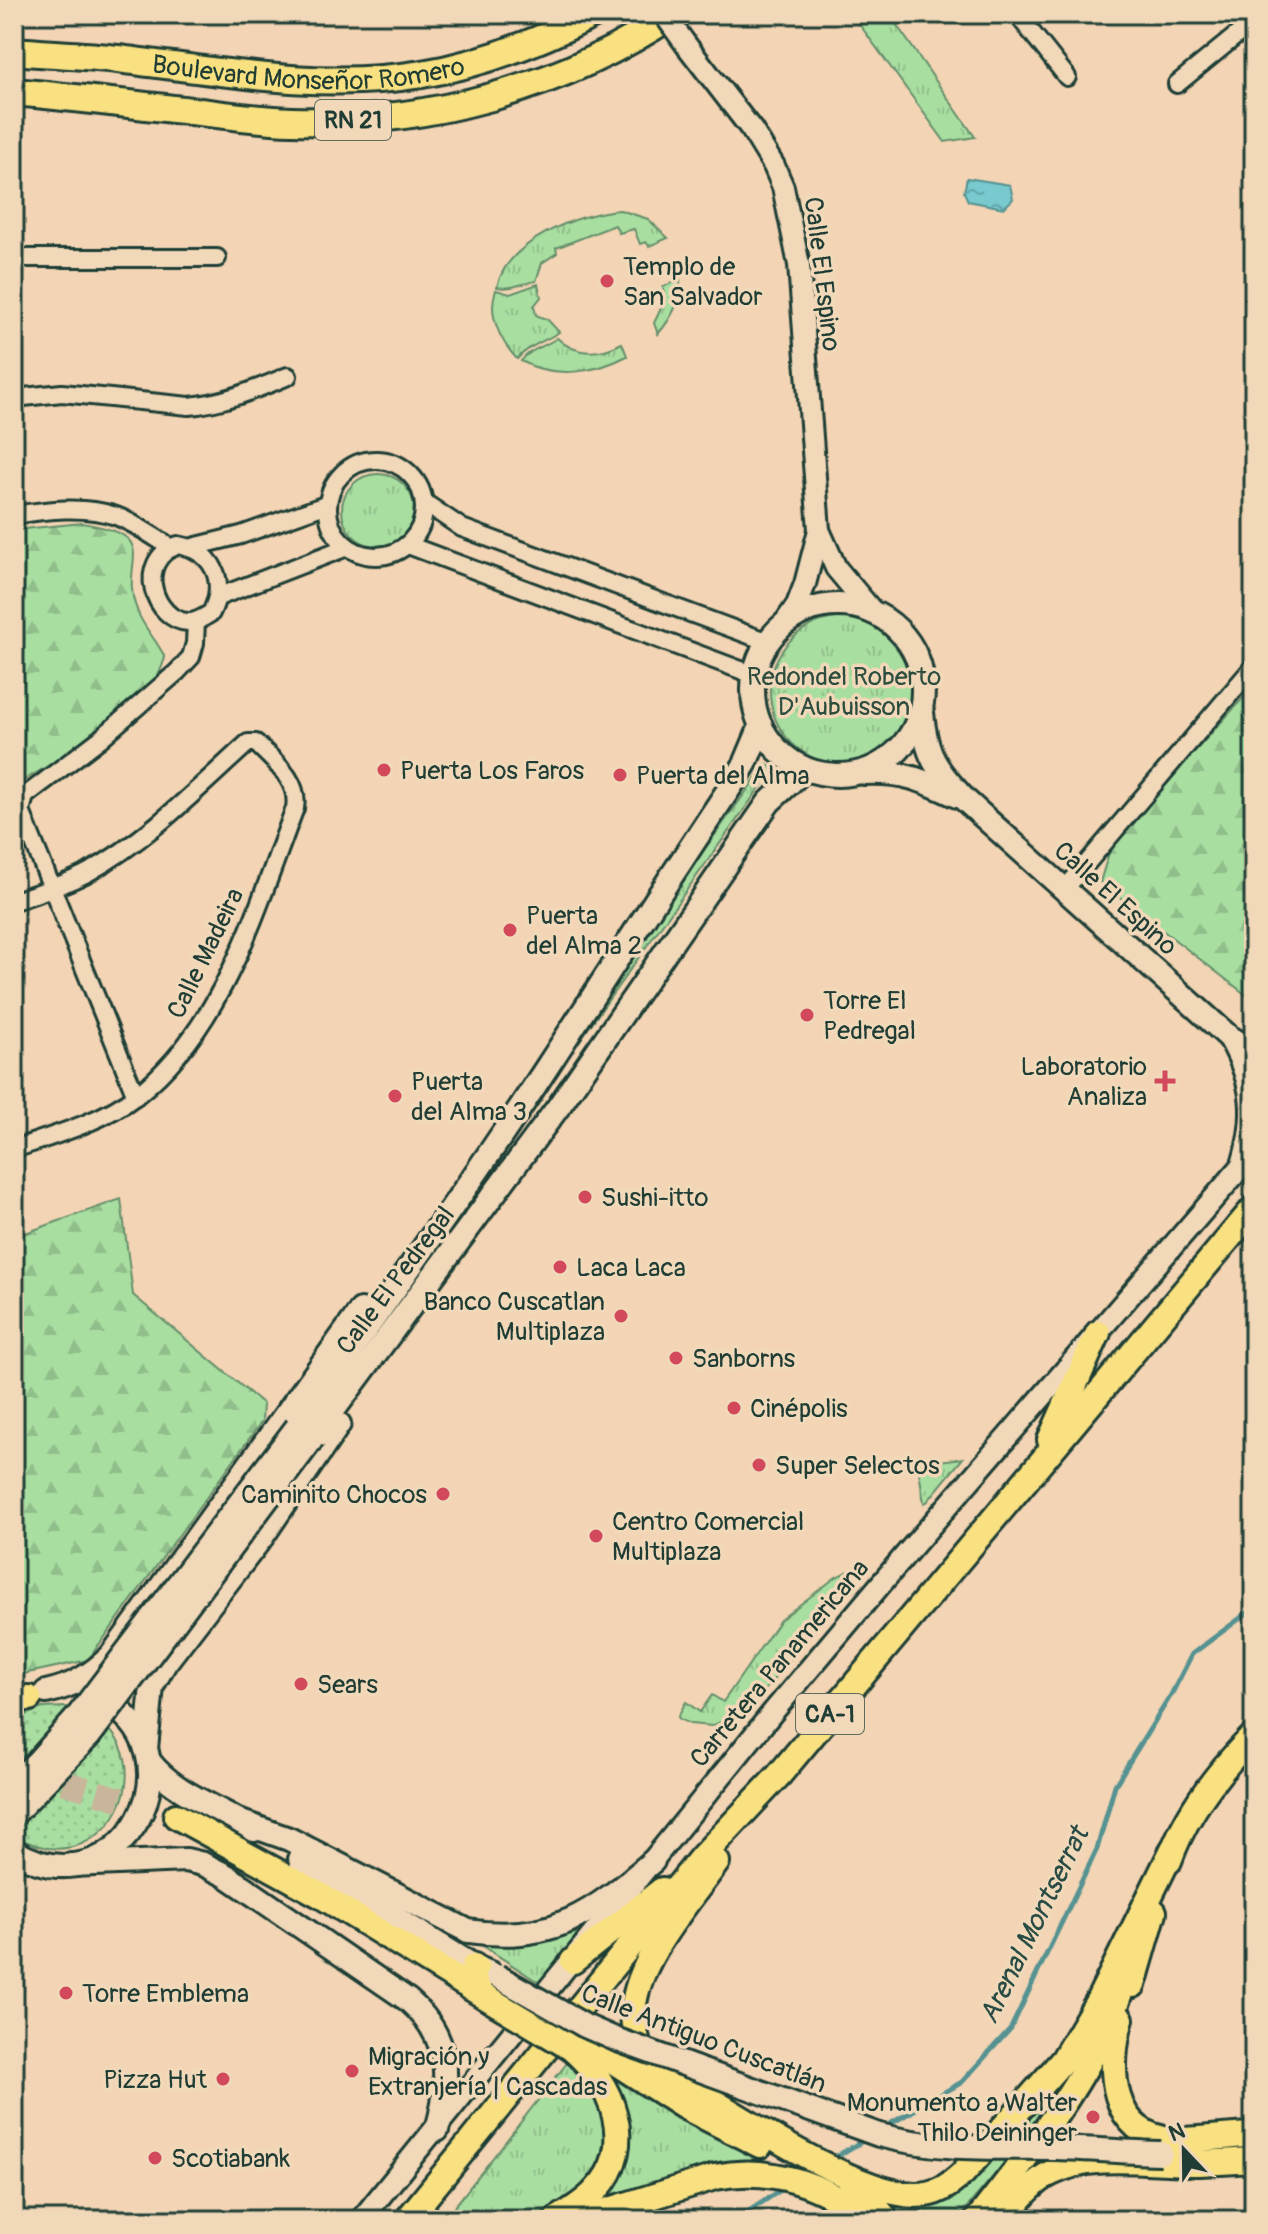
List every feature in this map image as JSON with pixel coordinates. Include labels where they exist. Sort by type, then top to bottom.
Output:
[{"type":"highway","name":"Boulevard Monseñor Romero","points":[[14,51],[276,78],[378,78],[419,75],[459,67],[540,40],[594,14]]},
{"type":"highway","name":"Boulevard Monseñor Romero","points":[[14,92],[289,121],[361,120],[455,107],[525,86],[601,56],[673,14]]},
{"type":"main road","points":[[849,605],[872,611],[892,623],[908,640],[919,661],[923,683],[922,706],[914,728],[900,749],[880,764],[856,773],[831,775],[805,769],[775,748],[761,726],[753,701],[754,675],[768,642],[784,624],[804,612],[826,606],[849,605]]},
{"type":"main road","name":"Calle El Espino","points":[[922,706],[924,738],[930,755],[938,770],[965,800],[1229,1037],[1254,1051]]},
{"type":"main road","name":"Calle El Pedregal","points":[[14,1814],[90,1735],[305,1432],[735,780],[761,726]]},
{"type":"main road","name":"Calle El Pedregal","points":[[14,1783],[78,1716],[427,1283],[559,1106],[769,802],[805,769]]},
{"type":"main road","name":"Calle El Espino","points":[[856,773],[889,771],[913,776],[965,800]]},
{"type":"main road","name":"Calle El Espino","points":[[1229,1037],[1243,1061],[1251,1086],[1253,1113],[1248,1159]]},
{"type":"main road","points":[[26,1699],[70,1687],[86,1678],[111,1656],[460,1172],[549,1065]]},
{"type":"main road","name":"CA-1","points":[[407,2220],[701,1858],[779,1775],[1254,1208]]},
{"type":"main road","points":[[72,1865],[103,1855],[116,1847],[133,1829],[147,1801],[152,1686],[165,1663],[262,1537],[325,1446],[427,1283]]},
{"type":"main road","points":[[1048,1452],[1054,1428],[1098,1333]]},
{"type":"main road","points":[[26,1699],[79,1692],[104,1700],[129,1721],[147,1755],[170,1781],[193,1797],[244,1823],[474,1966],[491,1986]]},
{"type":"main road","points":[[831,2181],[917,2195],[936,2193],[963,2173],[1063,2060],[1119,1961],[1173,1849],[1214,1779],[1254,1735]]},
{"type":"main road","points":[[779,1775],[649,1958],[638,1981],[633,2006],[638,2043],[648,2062],[754,2126],[831,2181],[866,2220]]},
{"type":"main road","points":[[176,1816],[491,1986],[574,2043],[732,2132],[781,2165],[862,2194],[878,2207],[887,2220]]},
{"type":"main road","points":[[244,1823],[289,1839],[468,1931],[494,1935],[550,1928],[584,1914],[606,1901],[653,1861]]},
{"type":"main road","points":[[977,2220],[1059,2106],[1108,2024],[1173,1849]]},
{"type":"main road","points":[[14,1851],[39,1862]]},
{"type":"main road","points":[[573,1961],[701,1858]]},
{"type":"main road","points":[[14,1866],[39,1862],[72,1865],[186,1860],[203,1864],[227,1876],[408,2000],[428,2022],[439,2042],[444,2061],[446,2092],[437,2130]]},
{"type":"main road","points":[[1157,1894],[1141,1963],[1113,2048],[1114,2082],[1120,2102],[1131,2122],[1156,2137],[1174,2140],[1254,2135]]},
{"type":"main road","name":"Calle Antiguo Cuscatlán","points":[[491,1986],[615,2039],[879,2135],[928,2146],[1161,2153],[1254,2149]]},
{"type":"main road","points":[[556,2220],[596,2190],[611,2165],[618,2139],[617,2123],[608,2095],[574,2043]]},
{"type":"main road","points":[[1003,2220],[1036,2182],[1053,2172],[1079,2164],[1099,2161],[1197,2163],[1254,2160]]},
{"type":"main road","points":[[578,2220],[715,2177],[781,2165]]},
{"type":"street","name":"Calle El Espino","points":[[664,14],[766,151],[783,187],[799,265],[819,530],[805,584],[797,605],[784,624]]},
{"type":"street","points":[[1017,14],[1067,77]]},
{"type":"street","points":[[1177,84],[1254,21]]},
{"type":"street","points":[[14,258],[217,258]]},
{"type":"street","points":[[14,398],[62,393],[189,406],[234,398],[288,376]]},
{"type":"street","points":[[370,460],[401,466],[413,476],[425,503],[424,519],[418,533],[408,545],[383,556],[370,556],[347,547],[336,535],[329,520],[328,504],[332,488],[341,475],[354,465],[370,460]]},
{"type":"street","points":[[425,503],[462,528],[768,642]]},
{"type":"street","points":[[193,547],[241,535],[328,504]]},
{"type":"street","points":[[14,515],[64,510],[103,513],[119,517],[172,548]]},
{"type":"street","name":"Calle El Espino","points":[[819,530],[836,568],[872,611]]},
{"type":"street","points":[[178,545],[193,547],[201,551],[214,568],[218,597],[211,613],[188,622],[177,619],[161,606],[152,572],[165,550],[178,545]]},
{"type":"street","points":[[408,545],[754,675]]},
{"type":"street","points":[[218,597],[347,547]]},
{"type":"street","points":[[136,1096],[21,811],[25,796],[100,739],[191,657],[196,621]]},
{"type":"street","points":[[1065,889],[1254,666]]},
{"type":"street","name":"Calle Madeira","points":[[14,1149],[107,1114],[136,1096],[185,1045],[229,971],[295,808],[296,794],[290,779],[256,743],[248,743],[157,825],[90,871],[51,889]]},
{"type":"street","points":[[14,901],[51,889]]},
{"type":"street","name":"Carretera Panamericana","points":[[361,2220],[773,1712],[1248,1159]]},
{"type":"green space","points":[[852,14],[889,14],[975,137],[945,142]]},
{"type":"green space","points":[[620,210],[648,219],[668,238],[649,246],[646,242],[640,244],[634,229],[619,233],[615,225],[556,248],[557,253],[542,263],[536,281],[497,287],[503,271],[515,256],[547,232],[585,217]]},
{"type":"green space","points":[[680,279],[675,309],[658,334],[654,323],[665,300],[663,287]]},
{"type":"green space","points":[[538,284],[541,297],[534,306],[536,315],[548,320],[559,332],[517,359],[505,344],[494,318],[496,290],[510,294]]},
{"type":"green space","points":[[557,338],[572,348],[588,352],[605,350],[622,343],[627,356],[574,372],[547,370],[521,361],[529,353]]},
{"type":"green space","points":[[378,474],[404,484],[414,510],[404,536],[378,546],[352,536],[342,510],[352,484]]},
{"type":"green space","points":[[82,523],[108,529],[124,536],[131,544],[134,553],[132,593],[137,610],[165,658],[158,677],[63,757],[14,786],[14,530]]},
{"type":"green space","name":"Redondel Roberto D'Aubuisson","points":[[843,618],[871,624],[895,639],[910,663],[916,691],[910,719],[895,743],[871,758],[843,764],[815,758],[791,743],[776,719],[770,691],[776,663],[791,639],[815,624]]},
{"type":"green space","points":[[1254,686],[1254,1001],[1100,882],[1112,843]]},
{"type":"green space","points":[[766,764],[773,769],[123,1681],[110,1673]]},
{"type":"green space","points":[[121,1199],[133,1295],[263,1404],[262,1421],[88,1660],[14,1676],[14,1237]]},
{"type":"green space","points":[[963,1458],[924,1503],[918,1465],[920,1459],[939,1461]]},
{"type":"green space","points":[[857,1567],[859,1572],[855,1581],[749,1709],[712,1726],[690,1724],[679,1719],[686,1702],[700,1712],[712,1695],[723,1702],[780,1620],[836,1577]]},
{"type":"green space","points":[[66,1707],[101,1722],[121,1746],[127,1775],[121,1803],[105,1828],[81,1844],[50,1848],[14,1835],[14,1720],[42,1708]]},
{"type":"green space","points":[[584,1932],[541,1984],[477,1942],[526,1942]]},
{"type":"green space","points":[[594,2061],[699,2128],[765,2160],[700,2171],[595,2209],[618,2161]]},
{"type":"green space","points":[[567,2063],[584,2074],[597,2089],[609,2141],[596,2182],[546,2215],[533,2220],[444,2220]]},
{"type":"green space","points":[[1053,2095],[1057,2095],[1038,2124],[956,2220],[899,2220],[880,2197],[905,2200],[1008,2137]]},
{"type":"water","points":[[967,178],[1010,185],[1013,199],[1004,208],[968,201],[964,192]]},
{"type":"waterway","name":"Arenal Montserrat","points":[[885,2127],[962,2082],[1011,2028],[1097,1849],[1115,1785],[1171,1695],[1192,1654],[1254,1608]]},
{"type":"waterway","name":"Arenal Montserrat","points":[[830,2160],[866,2139]]},
{"type":"waterway","name":"Arenal Montserrat","points":[[735,2220],[784,2188]]},
{"type":"tunnel","points":[[28,1775],[46,1777],[176,1816]]},
{"type":"place","name":"Templo de San Salvador","points":[[607,281]]},
{"type":"place","name":"Puerta Los Faros","points":[[384,770]]},
{"type":"place","name":"Puerta del Alma","points":[[620,775]]},
{"type":"place","name":"Puerta del Alma 2","points":[[510,930]]},
{"type":"place","name":"Torre El Pedregal","points":[[807,1015]]},
{"type":"place","name":"Laboratorio Analiza","points":[[1165,1081]]},
{"type":"place","name":"Puerta del Alma 3","points":[[395,1096]]},
{"type":"place","name":"Sushi-itto","points":[[585,1197]]},
{"type":"place","name":"Laca Laca","points":[[560,1267]]},
{"type":"place","name":"Banco Cuscatlan Multiplaza","points":[[621,1316]]},
{"type":"place","name":"Sanborns","points":[[676,1358]]},
{"type":"place","name":"Cinépolis","points":[[734,1408]]},
{"type":"place","name":"Super Selectos","points":[[759,1465]]},
{"type":"place","name":"Caminito Chocos","points":[[443,1494]]},
{"type":"place","name":"Centro Comercial Multiplaza","points":[[596,1536]]},
{"type":"place","name":"Sears","points":[[301,1684]]},
{"type":"place","name":"Torre Emblema","points":[[66,1993]]},
{"type":"place","name":"Migración y Extranjería | Cascadas","points":[[352,2071]]},
{"type":"place","name":"Pizza Hut","points":[[223,2079]]},
{"type":"place","name":"Monumento a Walter Thilo Deininger","points":[[1093,2117]]},
{"type":"place","name":"Scotiabank","points":[[155,2158]]}]
